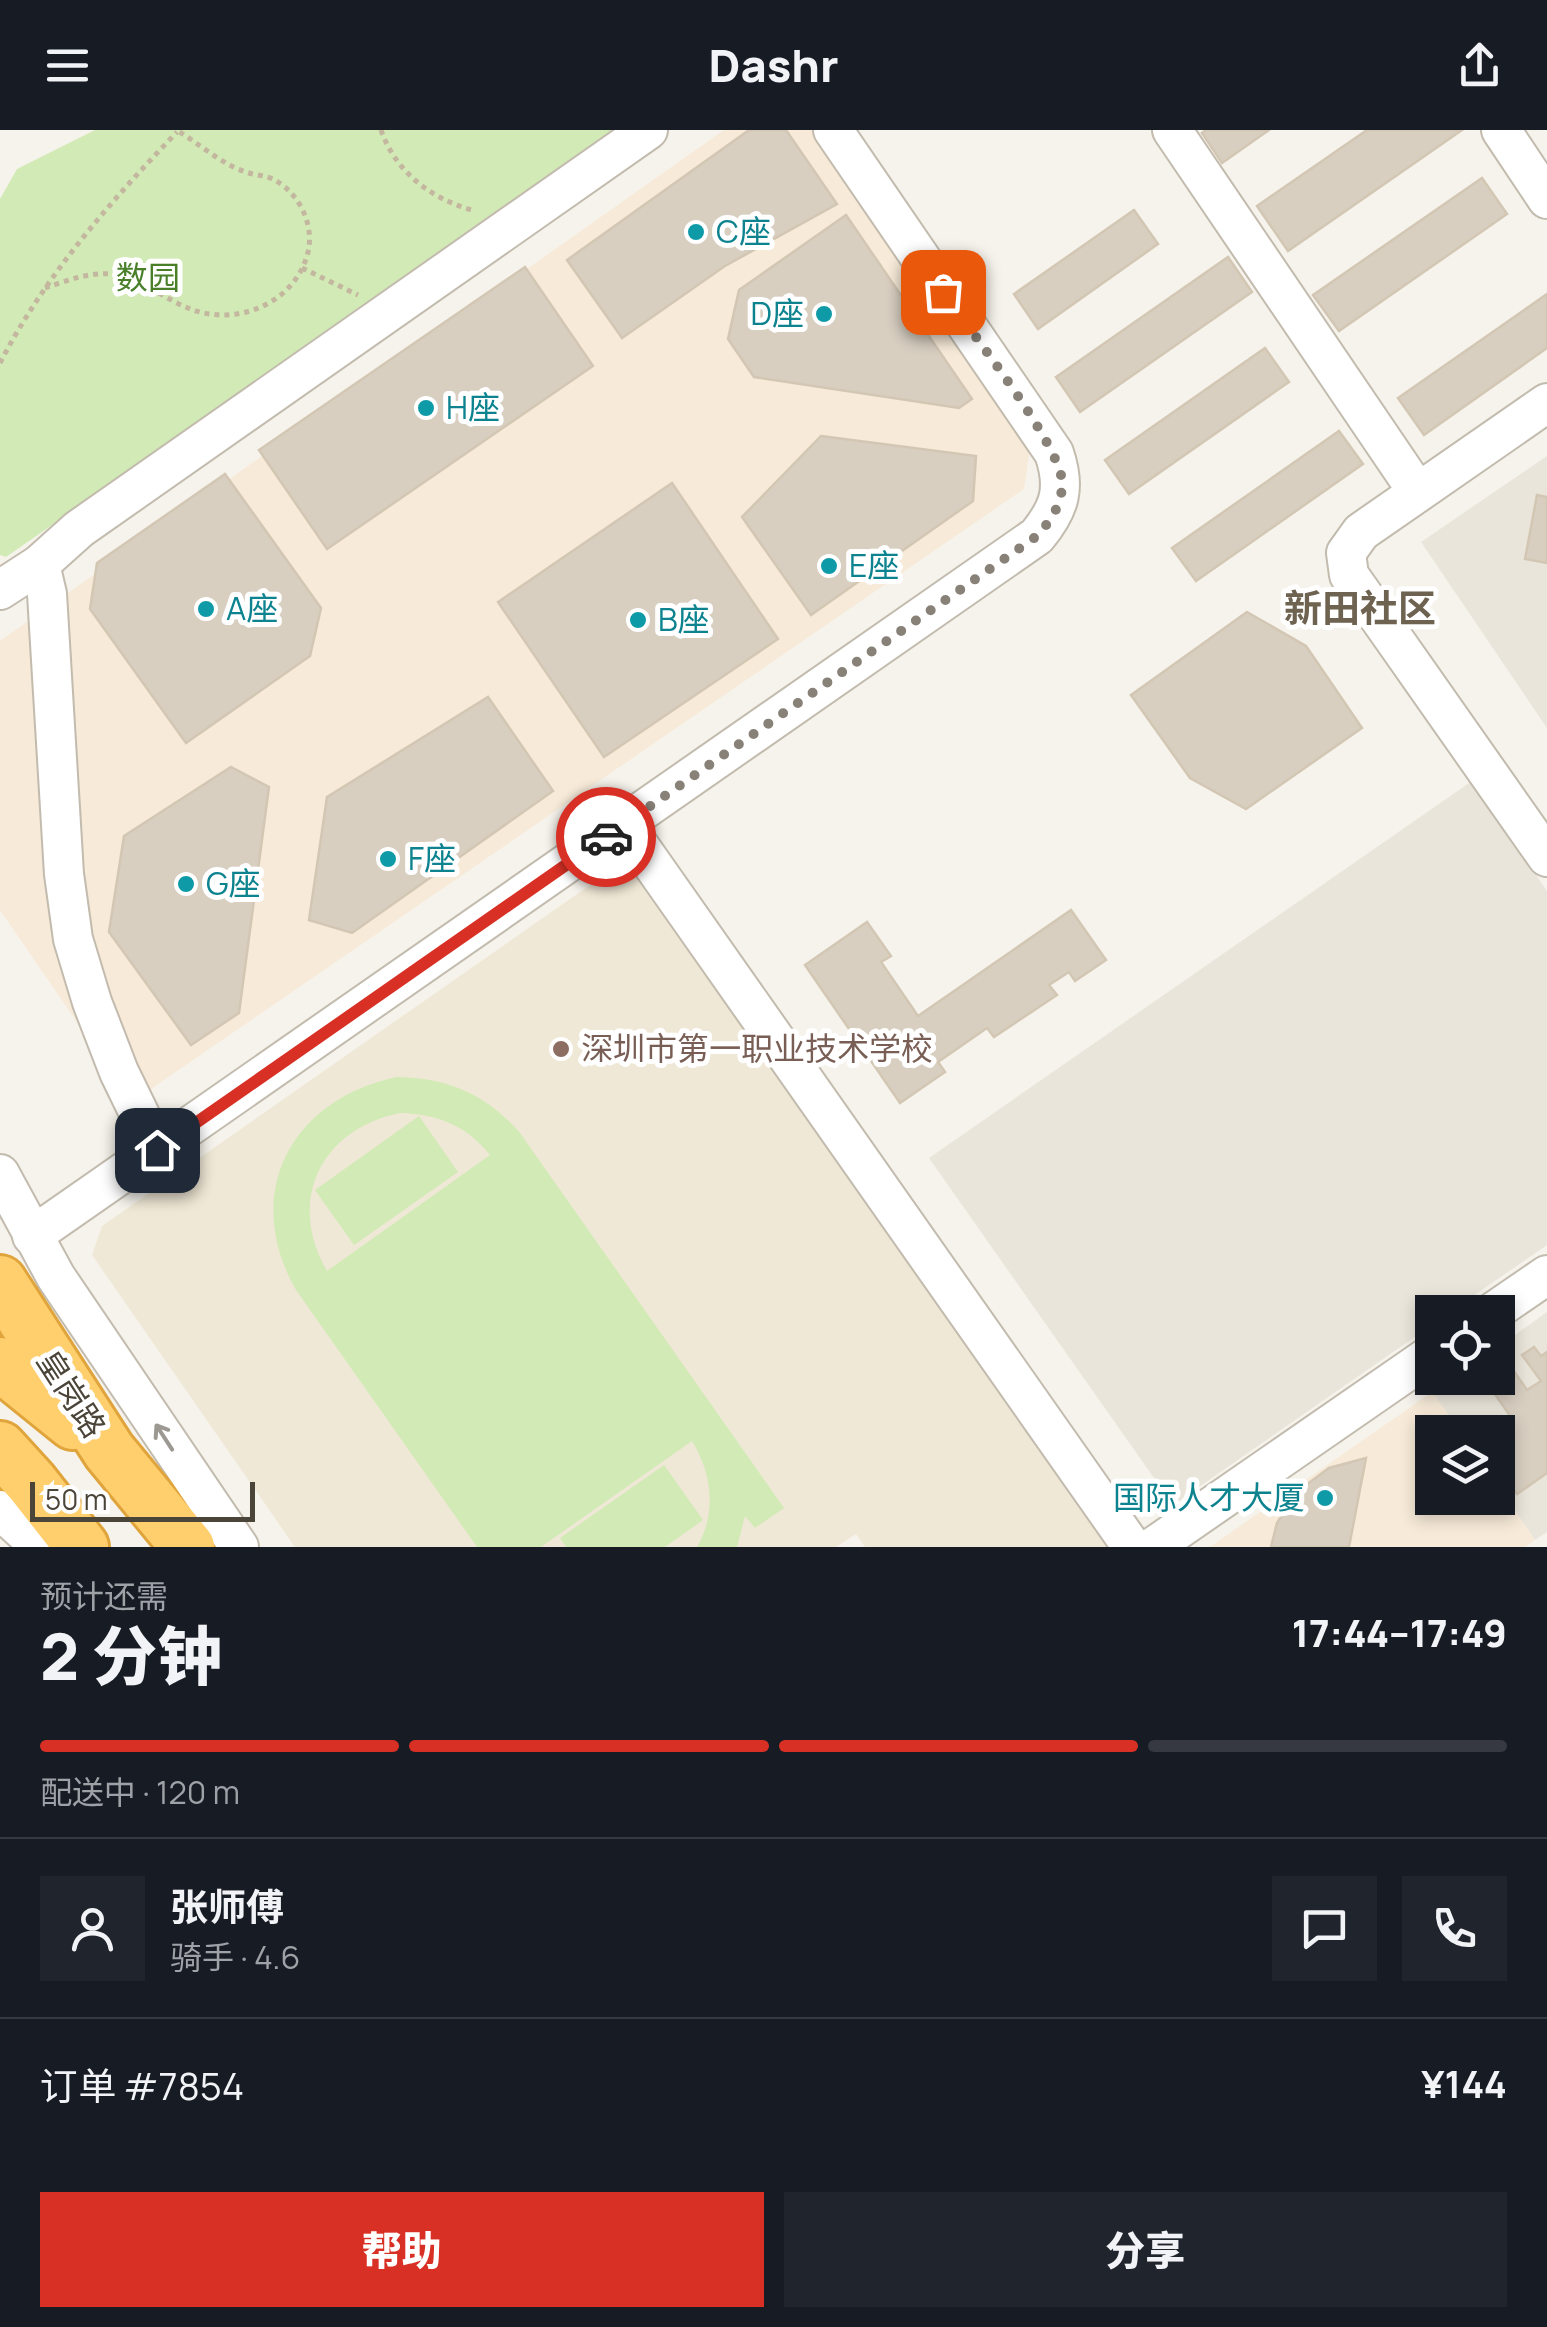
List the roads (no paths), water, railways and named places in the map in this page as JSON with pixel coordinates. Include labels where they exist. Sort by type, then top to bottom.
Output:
[{"type":"highway","name":"皇岗路","points":[[0,1282],[109,1452],[188,1547]]},
{"type":"highway","points":[[0,1364],[109,1452]]},
{"type":"highway","points":[[0,1448],[82,1547]]},
{"type":"street","points":[[3,587],[648,130]]},
{"type":"street","points":[[32,1236],[1037,536],[1052,518],[1060,502],[1062,485],[1054,453],[832,130]]},
{"type":"street","points":[[1172,130],[1417,491]]},
{"type":"street","points":[[1500,130],[1547,199]]},
{"type":"street","points":[[1547,403],[1361,532],[1346,553],[1348,575],[1547,857]]},
{"type":"street","points":[[40,564],[48,613],[64,874],[73,939],[112,1055],[157,1150]]},
{"type":"street","points":[[624,824],[1132,1547]]},
{"type":"street","points":[[0,1174],[56,1276],[239,1547]]},
{"type":"street","points":[[1515,1297],[1547,1275]]},
{"type":"street","points":[[1153,1547],[1415,1366]]},
{"type":"street","points":[[0,1510],[41,1547]]},
{"type":"place","name":"C座","points":[[696,232]]},
{"type":"place","name":"D座","points":[[824,314]]},
{"type":"place","name":"H座","points":[[426,408]]},
{"type":"place","name":"E座","points":[[829,566]]},
{"type":"place","name":"A座","points":[[206,609]]},
{"type":"place","name":"B座","points":[[638,620]]},
{"type":"place","name":"F座","points":[[388,859]]},
{"type":"place","name":"G座","points":[[186,884]]},
{"type":"place","name":"深圳市第一职业技术学校","points":[[561,1049]]},
{"type":"place","name":"国际人才大厦","points":[[1325,1498]]},
{"type":"district","name":"新田社区","points":[[1360,609]]},
{"type":"park label","name":"数园","points":[[148,278]]}]
